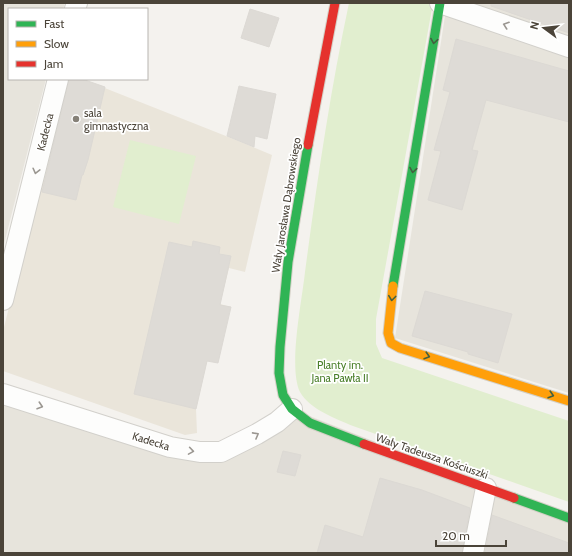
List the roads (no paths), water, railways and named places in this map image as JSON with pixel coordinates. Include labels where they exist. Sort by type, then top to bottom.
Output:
[{"type":"street","name":"Wały Jarosława Dąbrowskiego","points":[[292,410],[283,395],[279,373],[286,277],[314,108],[335,3]]},
{"type":"street","points":[[569,47],[440,3],[394,287],[388,333],[391,343],[400,348],[569,401]]},
{"type":"street","name":"Kadecka","points":[[3,300],[58,80]]},
{"type":"street","name":"Kadecka","points":[[3,394],[170,447],[200,452],[221,452],[262,431],[277,422],[292,410]]},
{"type":"street","name":"Wały Tadeusza Kościuszki","points":[[292,410],[310,423],[344,438],[569,518]]},
{"type":"street","points":[[473,553],[486,488]]},
{"type":"place","name":"sala gimnastyczna","points":[[76,119]]},
{"type":"park label","name":"Planty im. Jana Pawła II","points":[[340,371]]}]
